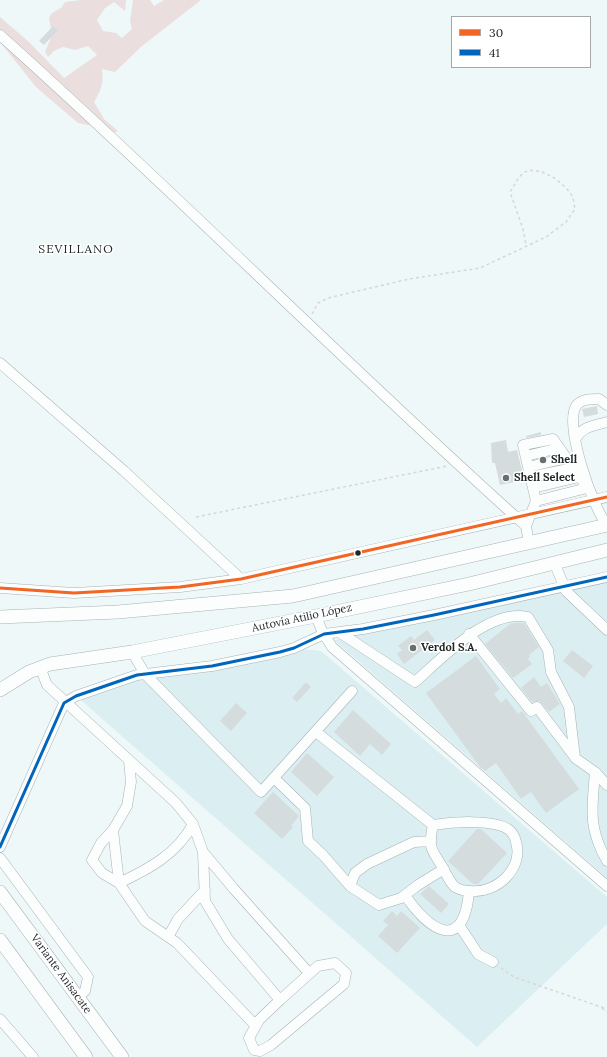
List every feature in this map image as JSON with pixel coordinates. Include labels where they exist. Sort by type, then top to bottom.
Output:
[{"type":"main road","points":[[0,616],[118,612],[293,596],[607,525]]},
{"type":"main road","name":"Autovía Atilio López","points":[[0,690],[40,667],[50,664],[132,652],[316,616],[469,584],[607,550]]},
{"type":"main road","name":"Variante Anisacate","points":[[0,892],[122,1057]]},
{"type":"main road","points":[[0,940],[86,1057]]},
{"type":"street","points":[[0,34],[87,113],[458,464],[526,526]]},
{"type":"street","points":[[0,363],[130,476],[241,579]]},
{"type":"street","points":[[607,405],[599,399],[590,399],[577,406],[574,413],[573,424],[592,501],[607,525]]},
{"type":"street","points":[[576,438],[580,432],[586,428],[607,422]]},
{"type":"street","points":[[529,543],[526,526],[536,501],[523,445],[553,439],[588,488]]},
{"type":"street","points":[[528,467],[567,458]]},
{"type":"street","points":[[530,477],[573,468]]},
{"type":"street","points":[[533,488],[579,477]]},
{"type":"street","points":[[536,501],[588,488]]},
{"type":"street","points":[[0,588],[74,592],[180,587],[241,579],[607,497]]},
{"type":"street","points":[[554,562],[566,591],[607,630]]},
{"type":"street","points":[[0,847],[64,703],[76,696],[137,675],[212,666],[280,652],[294,648],[324,634],[363,629],[434,615],[607,577]]},
{"type":"street","points":[[339,632],[415,682],[469,634],[504,618],[517,614],[528,617],[548,650],[551,672],[569,707],[575,758]]},
{"type":"street","points":[[316,616],[332,647],[347,661],[607,886]]},
{"type":"street","points":[[469,634],[531,712],[537,707],[575,758],[595,772],[607,785]]},
{"type":"street","points":[[132,652],[145,674],[261,792],[352,691]]},
{"type":"street","points":[[40,667],[47,685],[64,703],[176,803],[193,824],[203,852],[205,901],[228,939],[280,1000]]},
{"type":"street","points":[[316,732],[433,825],[450,822],[485,823],[509,830],[514,836],[517,851],[510,873],[494,887],[478,892],[455,887],[431,850],[433,825]]},
{"type":"street","points":[[129,761],[131,782],[127,806],[113,830],[101,843],[92,860],[102,873],[120,883],[146,921],[177,943],[256,1026]]},
{"type":"street","points":[[595,772],[592,815],[597,844],[607,861]]},
{"type":"street","points":[[274,778],[305,808],[308,841],[323,855],[350,886],[379,905],[400,898],[418,885],[444,870]]},
{"type":"street","points":[[120,883],[140,873],[169,855],[185,839],[193,824]]},
{"type":"street","points":[[113,830],[120,883]]},
{"type":"street","points":[[350,886],[355,873],[367,864],[414,842],[431,841]]},
{"type":"street","points":[[203,852],[309,973]]},
{"type":"street","points":[[0,858],[88,977],[86,991],[78,997]]},
{"type":"street","points":[[168,937],[178,919],[204,890]]},
{"type":"street","points":[[405,895],[415,910],[435,927],[448,930],[455,929],[464,919],[469,891]]},
{"type":"street","points":[[459,925],[478,954],[493,962]]},
{"type":"street","points":[[335,963],[346,973],[344,984],[271,1045],[260,1051],[254,1050],[249,1038],[256,1026],[280,1000],[318,966],[335,963]]},
{"type":"street","points":[[0,1019],[33,1057]]},
{"type":"path","points":[[318,331],[312,315],[318,303],[328,298],[449,271],[480,268],[526,245],[546,237],[566,222],[575,209],[572,196],[561,185],[545,172],[535,170],[524,173],[510,192],[523,229],[526,245]]},
{"type":"path","points":[[196,517],[458,464]]},
{"type":"path","points":[[493,962],[514,977],[600,1007],[607,1011]]},
{"type":"shaded area","points":[[81,0],[126,0],[125,11],[114,2],[105,8],[97,20],[103,31],[116,33],[122,38],[132,29],[130,21],[133,0],[150,0],[154,6],[164,0],[201,0],[142,46],[115,72],[102,69],[103,78],[94,102],[104,119],[118,131],[114,133],[95,125],[78,123],[36,87],[0,42],[0,17],[29,42],[64,78],[97,55],[88,46],[75,50],[63,47],[54,51],[48,57],[45,52],[52,35],[49,18],[52,13],[61,8],[65,2]]},
{"type":"shaded area","name":"Verdol S.A.","points":[[607,582],[607,878],[334,640],[522,596],[526,600]]},
{"type":"shaded area","points":[[294,648],[321,651],[607,897],[607,924],[477,1047],[76,696],[137,675]]},
{"type":"building","points":[[53,26],[58,30],[44,45],[39,41]]},
{"type":"building","points":[[597,406],[598,414],[584,417],[582,409]]},
{"type":"building","points":[[541,432],[541,435],[527,438],[526,436]]},
{"type":"building","points":[[506,440],[508,452],[517,450],[523,474],[514,476],[515,482],[500,485],[495,463],[492,463],[491,443]]},
{"type":"building","points":[[524,623],[539,647],[529,655],[530,656],[528,659],[532,664],[513,678],[485,644],[510,624]]},
{"type":"building","name":"Verdol S.A.","points":[[427,630],[435,640],[404,664],[397,654],[402,650],[398,646],[411,636],[414,640]]},
{"type":"building","points":[[572,650],[593,666],[584,678],[563,661]]},
{"type":"building","points":[[476,656],[500,689],[494,694],[501,703],[506,698],[518,714],[522,711],[579,789],[546,813],[531,792],[521,799],[496,763],[485,771],[480,767],[426,693]]},
{"type":"building","points":[[534,677],[541,687],[547,683],[560,704],[549,712],[540,701],[532,702],[521,688]]},
{"type":"building","points":[[306,682],[311,687],[297,702],[292,698]]},
{"type":"building","points":[[236,703],[247,713],[231,731],[220,721]]},
{"type":"building","points":[[353,710],[391,744],[382,755],[370,744],[360,756],[334,732]]},
{"type":"building","points":[[307,753],[334,777],[317,796],[291,772]]},
{"type":"building","points":[[273,792],[299,816],[291,826],[293,827],[282,839],[254,813]]},
{"type":"building","points":[[477,829],[481,829],[507,853],[478,884],[473,884],[448,861]]},
{"type":"building","points":[[429,886],[449,904],[441,913],[420,894]]},
{"type":"building","points":[[392,911],[397,916],[401,911],[420,928],[397,953],[378,936],[388,925],[383,921]]},
{"type":"transit line","name":"30","points":[[0,588],[74,593],[180,587],[241,579],[607,497]]},
{"type":"transit line","name":"41","points":[[0,847],[64,703],[76,696],[137,675],[212,666],[280,652],[294,648],[324,634],[363,629],[434,615],[607,577]]},
{"type":"place","name":"Shell","points":[[543,460]]},
{"type":"place","name":"Shell Select","points":[[506,478]]},
{"type":"place","name":"Verdol S.A.","points":[[413,648]]},
{"type":"district","name":"SEVILLANO","points":[[76,250]]}]
